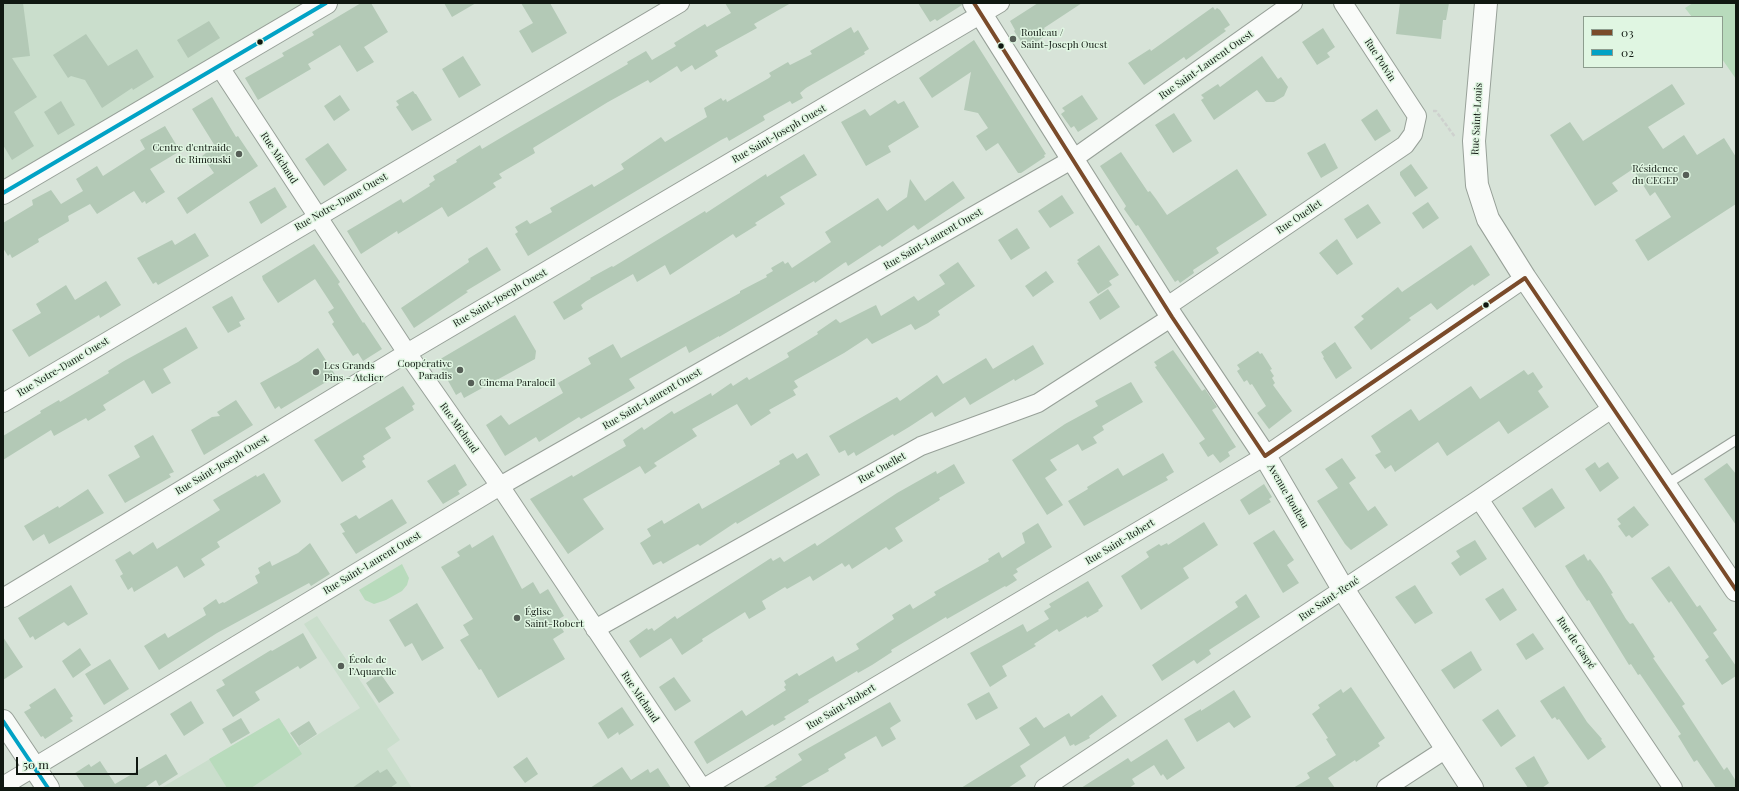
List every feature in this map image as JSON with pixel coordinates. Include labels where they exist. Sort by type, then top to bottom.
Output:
[{"type":"street","points":[[3,193],[326,3]]},
{"type":"street","name":"Rue Notre-Dame Ouest","points":[[3,403],[317,216],[680,3]]},
{"type":"street","name":"Rue Saint-Joseph Ouest","points":[[3,598],[978,9],[1000,3]]},
{"type":"street","name":"Rue Saint-Laurent Ouest","points":[[3,786],[33,766],[500,486],[1074,159],[1293,3]]},
{"type":"street","name":"Rue Potvin","points":[[1343,3],[1418,116]]},
{"type":"street","name":"Rue Saint-Louis","points":[[1486,3],[1474,141],[1477,185],[1488,219],[1525,278],[1736,590]]},
{"type":"street","name":"Avenue Rouleau","points":[[978,9],[1074,159],[1169,312],[1265,456],[1343,589],[1472,788]]},
{"type":"street","name":"Rue Michaud","points":[[219,66],[407,353],[500,486],[703,788]]},
{"type":"street","name":"Rue Ouellet","points":[[595,629],[921,446],[1038,403],[1405,145],[1413,134],[1418,116]]},
{"type":"street","name":"Rue Saint-Robert","points":[[703,788],[1265,456],[1525,278]]},
{"type":"street","name":"Rue Saint-René","points":[[1044,788],[1479,499],[1613,408]]},
{"type":"street","name":"Rue de Gaspé","points":[[1479,499],[1673,788]]},
{"type":"street","points":[[3,721],[48,788]]},
{"type":"street","points":[[1386,788],[1446,748]]},
{"type":"lane","points":[[1665,485],[1736,440]]},
{"type":"path","points":[[1418,116],[1436,111],[1458,143],[1474,141]]},
{"type":"shaded area","points":[[3,3],[313,3],[242,41],[3,179]]},
{"type":"shaded area","name":"École de l’Aquarelle","points":[[317,616],[400,740],[387,749],[412,788],[161,788],[279,718],[298,747],[360,708],[304,624]]},
{"type":"green space","points":[[1693,3],[1736,3],[1736,79],[1723,60],[1723,16],[1691,16],[1685,8]]},
{"type":"green space","points":[[402,564],[409,578],[407,585],[402,591],[386,600],[374,604],[365,600],[359,590]]},
{"type":"green space","points":[[279,718],[302,754],[251,788],[227,788],[209,759]]},
{"type":"building","points":[[3,3],[23,3],[30,56],[12,58],[37,97],[14,112],[34,146],[12,160],[3,145]]},
{"type":"building","points":[[361,3],[371,3],[388,32],[364,47],[374,62],[357,72],[340,45],[308,64],[311,69],[258,100],[245,78],[284,56],[282,53],[314,35],[312,32]]},
{"type":"building","points":[[444,3],[476,3],[452,17]]},
{"type":"building","points":[[521,3],[550,3],[567,33],[532,53],[519,31],[533,23]]},
{"type":"building","points":[[725,3],[791,3],[754,24],[757,28],[715,51],[718,56],[695,70],[692,65],[681,72],[677,66],[650,83],[648,80],[608,102],[533,148],[535,153],[499,174],[502,178],[493,183],[496,187],[448,217],[442,207],[398,234],[397,231],[361,254],[347,231],[401,199],[403,203],[430,186],[429,184],[435,180],[433,176],[457,162],[456,160],[480,145],[482,149],[628,64],[627,62],[646,51],[652,60],[676,46],[674,43],[705,24],[707,27],[731,13]]},
{"type":"building","points":[[918,3],[962,3],[962,5],[937,21],[935,19],[930,22]]},
{"type":"building","points":[[1038,3],[1082,3],[1044,28],[1048,34],[1026,49],[1014,31],[1015,30],[1010,21]]},
{"type":"building","points":[[1400,3],[1449,3],[1446,20],[1443,20],[1441,39],[1396,34]]},
{"type":"building","points":[[1213,7],[1215,10],[1217,8],[1220,10],[1230,25],[1224,29],[1226,31],[1186,60],[1184,57],[1144,85],[1128,63],[1150,49],[1151,51]]},
{"type":"building","points":[[209,21],[220,38],[188,58],[177,40]]},
{"type":"building","points":[[851,27],[854,33],[858,30],[869,49],[864,52],[865,54],[806,88],[800,93],[803,98],[792,104],[790,101],[763,116],[765,120],[729,141],[727,137],[721,140],[528,256],[515,234],[518,232],[515,227],[527,220],[530,224],[552,212],[550,208],[592,184],[594,187],[624,169],[621,164],[661,137],[665,142],[707,117],[704,108],[721,98],[723,101],[726,99],[727,102],[769,78],[771,76],[769,73],[788,62],[790,65],[812,54],[810,51]]},
{"type":"building","points":[[1323,28],[1335,47],[1327,53],[1330,57],[1317,65],[1302,42]]},
{"type":"building","points":[[86,34],[108,66],[137,49],[154,77],[133,90],[132,88],[102,108],[85,80],[71,76],[68,78],[53,55]]},
{"type":"building","points":[[974,40],[1046,154],[1044,155],[1045,157],[1021,173],[1018,173],[998,143],[986,151],[976,136],[988,128],[978,113],[964,110],[971,72],[932,98],[919,78]]},
{"type":"building","points":[[463,56],[481,85],[459,98],[442,69]]},
{"type":"building","points":[[1262,56],[1278,79],[1281,77],[1288,87],[1284,96],[1274,102],[1266,102],[1257,90],[1214,120],[1201,100],[1204,98],[1201,95],[1218,84],[1220,87]]},
{"type":"building","name":"Résidence du CEGEP","points":[[1672,84],[1685,104],[1648,127],[1663,149],[1684,135],[1697,155],[1724,138],[1736,157],[1736,204],[1648,261],[1635,240],[1671,217],[1655,192],[1650,196],[1633,169],[1612,183],[1618,191],[1595,206],[1550,135],[1570,122],[1583,141]]},
{"type":"building","points":[[413,91],[432,120],[412,131],[396,107],[399,105],[396,101]]},
{"type":"building","points":[[340,95],[350,110],[334,121],[324,106]]},
{"type":"building","points":[[1082,95],[1098,119],[1078,132],[1074,126],[1071,128],[1061,114],[1065,111],[1062,108]]},
{"type":"building","points":[[212,97],[236,137],[238,136],[258,166],[187,214],[177,198],[214,173],[202,156],[215,146],[192,109]]},
{"type":"building","points":[[895,100],[898,104],[904,101],[919,127],[888,146],[891,152],[866,166],[841,122],[865,109],[870,116]]},
{"type":"building","points":[[61,101],[75,125],[58,135],[44,112]]},
{"type":"building","points":[[1377,109],[1391,131],[1375,141],[1361,120]]},
{"type":"building","points":[[1174,113],[1192,141],[1173,153],[1155,125]]},
{"type":"building","points":[[165,126],[180,151],[150,169],[165,192],[146,204],[145,201],[142,203],[134,191],[97,214],[90,204],[68,216],[69,221],[38,239],[39,242],[12,258],[10,254],[8,256],[3,248],[3,223],[33,205],[32,200],[51,190],[61,204],[83,191],[76,179],[97,166],[103,176],[145,149],[140,140]]},
{"type":"building","points":[[328,143],[347,170],[324,186],[305,159]]},
{"type":"building","points":[[1325,143],[1338,168],[1321,178],[1307,153]]},
{"type":"building","points":[[1121,152],[1148,192],[1150,191],[1167,215],[1237,169],[1267,215],[1216,248],[1219,253],[1193,270],[1194,273],[1180,283],[1178,280],[1175,282],[1138,225],[1136,226],[1124,209],[1126,206],[1100,166]]},
{"type":"building","points":[[804,154],[817,175],[780,197],[785,204],[755,223],[757,225],[736,238],[733,234],[670,275],[665,265],[637,282],[633,274],[586,301],[581,305],[583,309],[564,320],[553,302],[591,279],[590,278],[612,266],[613,267],[705,211],[706,213],[766,174],[767,177]]},
{"type":"building","points":[[1411,164],[1428,188],[1415,197],[1400,175],[1400,172]]},
{"type":"building","points":[[910,179],[925,201],[953,181],[965,198],[918,230],[914,225],[882,247],[880,245],[848,266],[846,262],[844,263],[815,283],[814,281],[689,353],[686,346],[629,379],[635,388],[581,419],[579,417],[539,442],[536,437],[505,456],[486,425],[501,415],[509,425],[563,393],[558,383],[591,364],[588,358],[613,344],[621,358],[767,277],[766,275],[773,271],[771,268],[783,261],[785,264],[788,262],[792,268],[831,242],[825,232],[878,198],[887,211],[907,197]]},
{"type":"building","points":[[275,187],[287,207],[261,224],[249,202]]},
{"type":"building","points":[[1062,195],[1074,213],[1050,228],[1038,211]]},
{"type":"building","points":[[1428,202],[1439,218],[1423,229],[1412,213]]},
{"type":"building","points":[[1368,204],[1381,223],[1357,239],[1344,219]]},
{"type":"building","points":[[1017,228],[1030,248],[1011,260],[998,240]]},
{"type":"building","points":[[195,233],[209,256],[158,285],[156,282],[153,284],[137,258],[172,240],[175,245]]},
{"type":"building","points":[[1337,239],[1353,264],[1337,275],[1319,253]]},
{"type":"building","points":[[314,244],[340,282],[338,284],[363,323],[364,322],[382,349],[363,361],[358,353],[353,356],[332,324],[334,322],[328,312],[334,308],[315,279],[278,303],[263,280],[262,276]]},
{"type":"building","points":[[1099,245],[1119,275],[1109,281],[1112,285],[1098,294],[1077,263],[1079,262],[1077,260]]},
{"type":"building","points":[[1471,245],[1490,275],[1474,286],[1473,284],[1437,310],[1431,303],[1409,318],[1411,320],[1371,350],[1354,327],[1364,319],[1361,316],[1398,287],[1402,292]]},
{"type":"building","points":[[487,247],[501,270],[466,291],[468,292],[414,328],[401,308],[469,262],[468,259]]},
{"type":"building","points":[[958,262],[975,286],[938,311],[940,315],[928,323],[915,330],[911,324],[872,344],[867,338],[844,353],[794,381],[798,387],[793,390],[796,395],[769,410],[771,413],[751,426],[737,404],[692,429],[697,436],[654,463],[657,466],[645,474],[640,466],[583,499],[604,529],[568,554],[530,499],[572,475],[573,477],[626,446],[623,440],[642,427],[644,430],[672,411],[674,414],[711,393],[712,396],[731,383],[733,386],[747,377],[749,380],[789,357],[787,353],[818,334],[817,332],[836,319],[840,323],[876,305],[881,316],[914,296],[918,301],[945,284],[939,275]]},
{"type":"building","points":[[1046,271],[1054,282],[1033,297],[1025,286]]},
{"type":"building","points":[[106,281],[121,305],[100,318],[99,315],[29,357],[12,330],[41,313],[36,304],[66,285],[75,300]]},
{"type":"building","points":[[1108,289],[1120,307],[1100,320],[1089,302]]},
{"type":"building","points":[[232,296],[245,319],[239,322],[241,326],[228,333],[212,307]]},
{"type":"building","points":[[515,315],[536,351],[535,359],[464,398],[461,392],[456,395],[437,361]]},
{"type":"building","points":[[186,327],[198,348],[163,369],[171,383],[152,394],[144,380],[103,405],[106,410],[88,421],[86,418],[54,436],[51,430],[3,460],[3,436],[41,413],[40,411],[59,400],[60,402],[109,373],[108,371],[124,361]]},
{"type":"building","points":[[1335,342],[1352,368],[1336,379],[1321,352]]},
{"type":"building","points":[[1033,345],[1044,364],[1015,381],[1014,379],[970,405],[965,397],[935,417],[932,412],[894,436],[893,434],[856,456],[854,452],[848,456],[845,450],[839,453],[829,436],[897,397],[900,401],[937,375],[943,384],[986,358],[993,369]]},
{"type":"building","points":[[318,348],[336,376],[281,409],[279,406],[275,409],[260,383],[298,362]]},
{"type":"building","points":[[1173,350],[1202,391],[1205,389],[1217,407],[1212,410],[1236,447],[1228,452],[1230,456],[1220,463],[1213,454],[1208,457],[1199,443],[1205,439],[1155,367],[1157,366],[1154,362]]},
{"type":"building","points":[[1258,351],[1260,354],[1262,353],[1272,369],[1270,370],[1274,376],[1272,378],[1275,383],[1273,385],[1292,411],[1269,429],[1257,413],[1266,406],[1252,384],[1250,385],[1247,380],[1244,382],[1237,371],[1240,369],[1237,365]]},
{"type":"building","points":[[1524,370],[1528,375],[1533,372],[1543,387],[1538,391],[1549,407],[1508,434],[1499,421],[1447,456],[1438,442],[1395,472],[1391,465],[1385,469],[1375,455],[1381,452],[1371,436],[1411,409],[1419,421],[1471,386],[1480,399]]},
{"type":"building","points":[[1131,382],[1143,402],[1102,426],[1104,430],[1093,437],[1097,443],[1082,451],[1078,444],[1050,460],[1057,470],[1045,478],[1063,505],[1047,515],[1012,460],[1065,424],[1098,406],[1095,401]]},
{"type":"building","points":[[403,386],[415,404],[412,406],[414,410],[385,428],[391,438],[363,456],[365,459],[362,461],[366,467],[342,482],[314,440]]},
{"type":"building","points":[[236,400],[253,425],[204,455],[191,430],[212,417],[220,416],[217,412]]},
{"type":"building","points":[[153,435],[174,472],[169,474],[171,477],[125,503],[108,475],[140,457],[134,446]]},
{"type":"building","points":[[793,453],[797,459],[807,453],[820,475],[737,524],[736,522],[700,546],[698,544],[663,564],[661,561],[653,565],[640,543],[651,536],[647,529],[662,520],[664,524],[699,503],[702,509],[780,464],[779,461]]},
{"type":"building","points":[[1163,453],[1174,472],[1166,477],[1168,480],[1084,526],[1068,501],[1088,489],[1087,487],[1118,468],[1123,476]]},
{"type":"building","points":[[1342,458],[1356,478],[1349,483],[1368,511],[1375,506],[1388,525],[1351,550],[1345,544],[1317,501],[1338,488],[1325,469]]},
{"type":"building","points":[[1595,462],[1599,468],[1608,462],[1619,478],[1600,492],[1585,469]]},
{"type":"building","points":[[1727,463],[1736,474],[1736,525],[1704,479]]},
{"type":"building","points":[[455,464],[467,485],[458,491],[460,494],[443,504],[427,481]]},
{"type":"building","points":[[954,464],[965,483],[939,498],[940,500],[895,528],[903,541],[889,550],[886,547],[852,569],[849,564],[845,567],[842,563],[813,581],[810,576],[787,589],[785,587],[762,601],[766,609],[749,619],[745,612],[702,639],[703,641],[682,655],[671,638],[640,658],[629,641],[647,628],[648,630],[652,628],[654,631],[675,616],[677,619],[771,558],[773,561],[780,557],[784,562],[815,543],[817,546],[897,493],[936,471],[937,474]]},
{"type":"building","points":[[264,473],[281,501],[280,503],[217,542],[220,547],[201,559],[205,565],[184,578],[177,566],[134,592],[132,587],[128,590],[120,576],[123,574],[115,560],[130,551],[133,555],[153,542],[157,549],[220,510],[213,500],[256,475],[257,477]]},
{"type":"building","points":[[1264,484],[1272,497],[1269,499],[1271,502],[1249,515],[1240,500]]},
{"type":"building","points":[[1552,488],[1565,508],[1535,528],[1522,508]]},
{"type":"building","points":[[88,489],[104,513],[49,544],[44,534],[33,541],[24,526],[58,506],[59,508]]},
{"type":"building","points":[[392,499],[407,523],[356,554],[342,533],[345,532],[340,524],[356,515],[359,519]]},
{"type":"building","points":[[1634,506],[1649,525],[1632,538],[1629,535],[1626,537],[1618,526],[1621,524],[1617,519]]},
{"type":"building","points":[[1204,522],[1218,545],[1183,568],[1189,578],[1141,610],[1121,576],[1149,557],[1146,552],[1159,544],[1161,546],[1167,543],[1168,545]]},
{"type":"building","points":[[1038,523],[1052,547],[1016,569],[1018,572],[1013,575],[1017,580],[947,619],[946,617],[891,650],[892,652],[872,665],[858,673],[857,671],[808,700],[809,702],[784,717],[786,719],[774,726],[773,724],[707,764],[694,742],[696,740],[742,710],[746,716],[786,690],[784,687],[786,685],[784,681],[797,673],[799,676],[833,656],[836,662],[859,649],[856,644],[894,619],[892,615],[910,604],[913,609],[936,595],[934,592],[989,561],[988,559],[999,552],[1002,558],[1025,543],[1022,533]]},
{"type":"building","points":[[1274,530],[1294,560],[1287,565],[1299,583],[1283,593],[1253,543]]},
{"type":"building","name":"Église Saint-Robert","points":[[493,535],[522,589],[533,582],[540,594],[548,589],[564,616],[557,620],[564,632],[553,639],[565,659],[498,698],[481,669],[479,670],[460,640],[469,635],[463,625],[473,619],[441,567],[460,556],[457,552],[470,544],[472,548]]},
{"type":"building","points":[[1475,540],[1487,559],[1460,576],[1451,563],[1460,557],[1456,551]]},
{"type":"building","points":[[310,543],[330,574],[311,586],[309,583],[217,633],[159,670],[144,646],[165,633],[168,638],[206,615],[203,608],[216,599],[219,604],[224,603],[258,583],[255,576],[260,573],[258,568],[270,561],[272,566],[298,553]]},
{"type":"building","points":[[1584,554],[1588,561],[1590,559],[1601,574],[1613,593],[1611,594],[1626,619],[1630,624],[1633,623],[1655,657],[1653,658],[1685,704],[1682,706],[1724,770],[1727,767],[1736,781],[1736,788],[1716,788],[1697,760],[1694,762],[1678,736],[1681,734],[1640,674],[1638,675],[1631,664],[1629,665],[1589,600],[1587,601],[1577,586],[1565,566]]},
{"type":"building","points":[[1669,566],[1697,607],[1700,605],[1717,630],[1713,633],[1736,666],[1736,676],[1722,685],[1705,660],[1709,657],[1671,601],[1669,603],[1651,578]]},
{"type":"building","points":[[1088,581],[1103,606],[1098,610],[1099,611],[1087,618],[1086,616],[1059,632],[1057,629],[1034,644],[1036,646],[1002,666],[1007,676],[990,687],[970,653],[1023,624],[1027,632],[1049,619],[1044,611],[1051,607],[1049,604]]},
{"type":"building","points":[[71,585],[88,614],[68,626],[64,622],[35,640],[33,636],[30,638],[18,618]]},
{"type":"building","points":[[1415,585],[1433,613],[1415,624],[1395,597]]},
{"type":"building","points":[[1503,588],[1517,610],[1500,621],[1485,599]]},
{"type":"building","points":[[1246,594],[1260,617],[1209,650],[1211,654],[1197,664],[1194,660],[1162,681],[1152,665],[1238,607],[1235,602]]},
{"type":"building","points":[[417,603],[444,648],[422,661],[412,643],[405,647],[389,620]]},
{"type":"building","points":[[303,633],[317,658],[300,669],[298,666],[255,692],[260,700],[233,717],[216,690],[225,685],[222,680],[271,650],[272,651]]},
{"type":"building","points":[[1533,633],[1544,649],[1526,660],[1516,644]]},
{"type":"building","points":[[3,637],[23,667],[3,680]]},
{"type":"building","points":[[80,648],[91,665],[73,678],[62,661]]},
{"type":"building","points":[[1471,651],[1482,670],[1454,689],[1441,670]]},
{"type":"building","points":[[110,659],[129,689],[104,705],[85,674]]},
{"type":"building","points":[[380,673],[394,693],[379,703],[366,683]]},
{"type":"building","points":[[674,677],[691,701],[675,711],[659,687]]},
{"type":"building","points":[[1564,686],[1587,722],[1602,739],[1601,740],[1606,747],[1588,760],[1559,719],[1557,720],[1555,717],[1552,719],[1540,701]]},
{"type":"building","points":[[1351,687],[1385,738],[1378,743],[1380,746],[1328,778],[1335,788],[1293,788],[1310,778],[1307,773],[1336,755],[1326,739],[1328,738],[1312,714],[1320,708],[1318,705],[1341,689],[1343,693]]},
{"type":"building","points":[[55,688],[73,716],[70,718],[73,721],[45,739],[43,736],[41,737],[24,712],[31,708],[29,705]]},
{"type":"building","points":[[1234,690],[1251,717],[1234,728],[1229,722],[1197,742],[1184,719],[1201,709],[1201,711]]},
{"type":"building","points":[[989,692],[998,708],[976,720],[967,704]]},
{"type":"building","points":[[1102,695],[1117,716],[1089,736],[1090,738],[1075,746],[1074,744],[1070,746],[1065,736],[1020,766],[1026,776],[1008,788],[961,788],[1030,745],[1019,728],[1036,717],[1044,728],[1069,713],[1071,717]]},
{"type":"building","points":[[191,701],[204,723],[184,736],[170,714]]},
{"type":"building","points":[[890,702],[901,721],[890,728],[896,739],[882,747],[876,736],[844,754],[846,758],[828,769],[829,771],[799,788],[762,788],[777,779],[775,777],[802,760],[798,754]]},
{"type":"building","points":[[622,707],[634,725],[619,735],[618,732],[608,739],[598,723]]},
{"type":"building","points":[[1498,709],[1516,736],[1501,747],[1482,720]]},
{"type":"building","points":[[241,718],[250,733],[231,744],[222,729]]},
{"type":"building","points":[[309,721],[317,734],[299,746],[290,733]]},
{"type":"building","points":[[1167,739],[1185,768],[1167,780],[1163,774],[1161,776],[1154,765],[1132,779],[1135,784],[1129,788],[1081,788],[1128,758],[1131,762]]},
{"type":"building","points":[[166,754],[178,774],[159,786],[156,780],[144,788],[85,788],[75,773],[89,764],[91,767],[100,761],[115,784]]},
{"type":"building","points":[[1534,756],[1549,783],[1542,788],[1528,788],[1515,768]]},
{"type":"building","points":[[527,757],[538,774],[525,783],[513,767]]},
{"type":"building","points":[[622,767],[631,780],[648,769],[650,773],[658,768],[671,788],[590,788]]},
{"type":"building","points":[[387,769],[397,783],[390,788],[352,788],[378,770],[380,773]]},
{"type":"transit line","name":"02","points":[[3,193],[326,3]]},
{"type":"transit line","name":"03","points":[[974,3],[1172,317],[1265,456],[1525,278],[1736,590]]},
{"type":"transit line","name":"02","points":[[3,721],[48,788]]},
{"type":"place","name":"Rouleau / Saint-Joseph Ouest","points":[[1013,39]]},
{"type":"place","name":"Centre d'entraide de Rimouski","points":[[239,154]]},
{"type":"place","name":"Résidence du CEGEP","points":[[1686,175]]},
{"type":"place","name":"Coopérative Paradis","points":[[460,370]]},
{"type":"place","name":"Les Grands Pins - Atelier","points":[[316,372]]},
{"type":"place","name":"Cinema Paraloeil","points":[[471,383]]},
{"type":"place","name":"Église Saint-Robert","points":[[517,618]]},
{"type":"place","name":"École de l’Aquarelle","points":[[341,666]]}]
